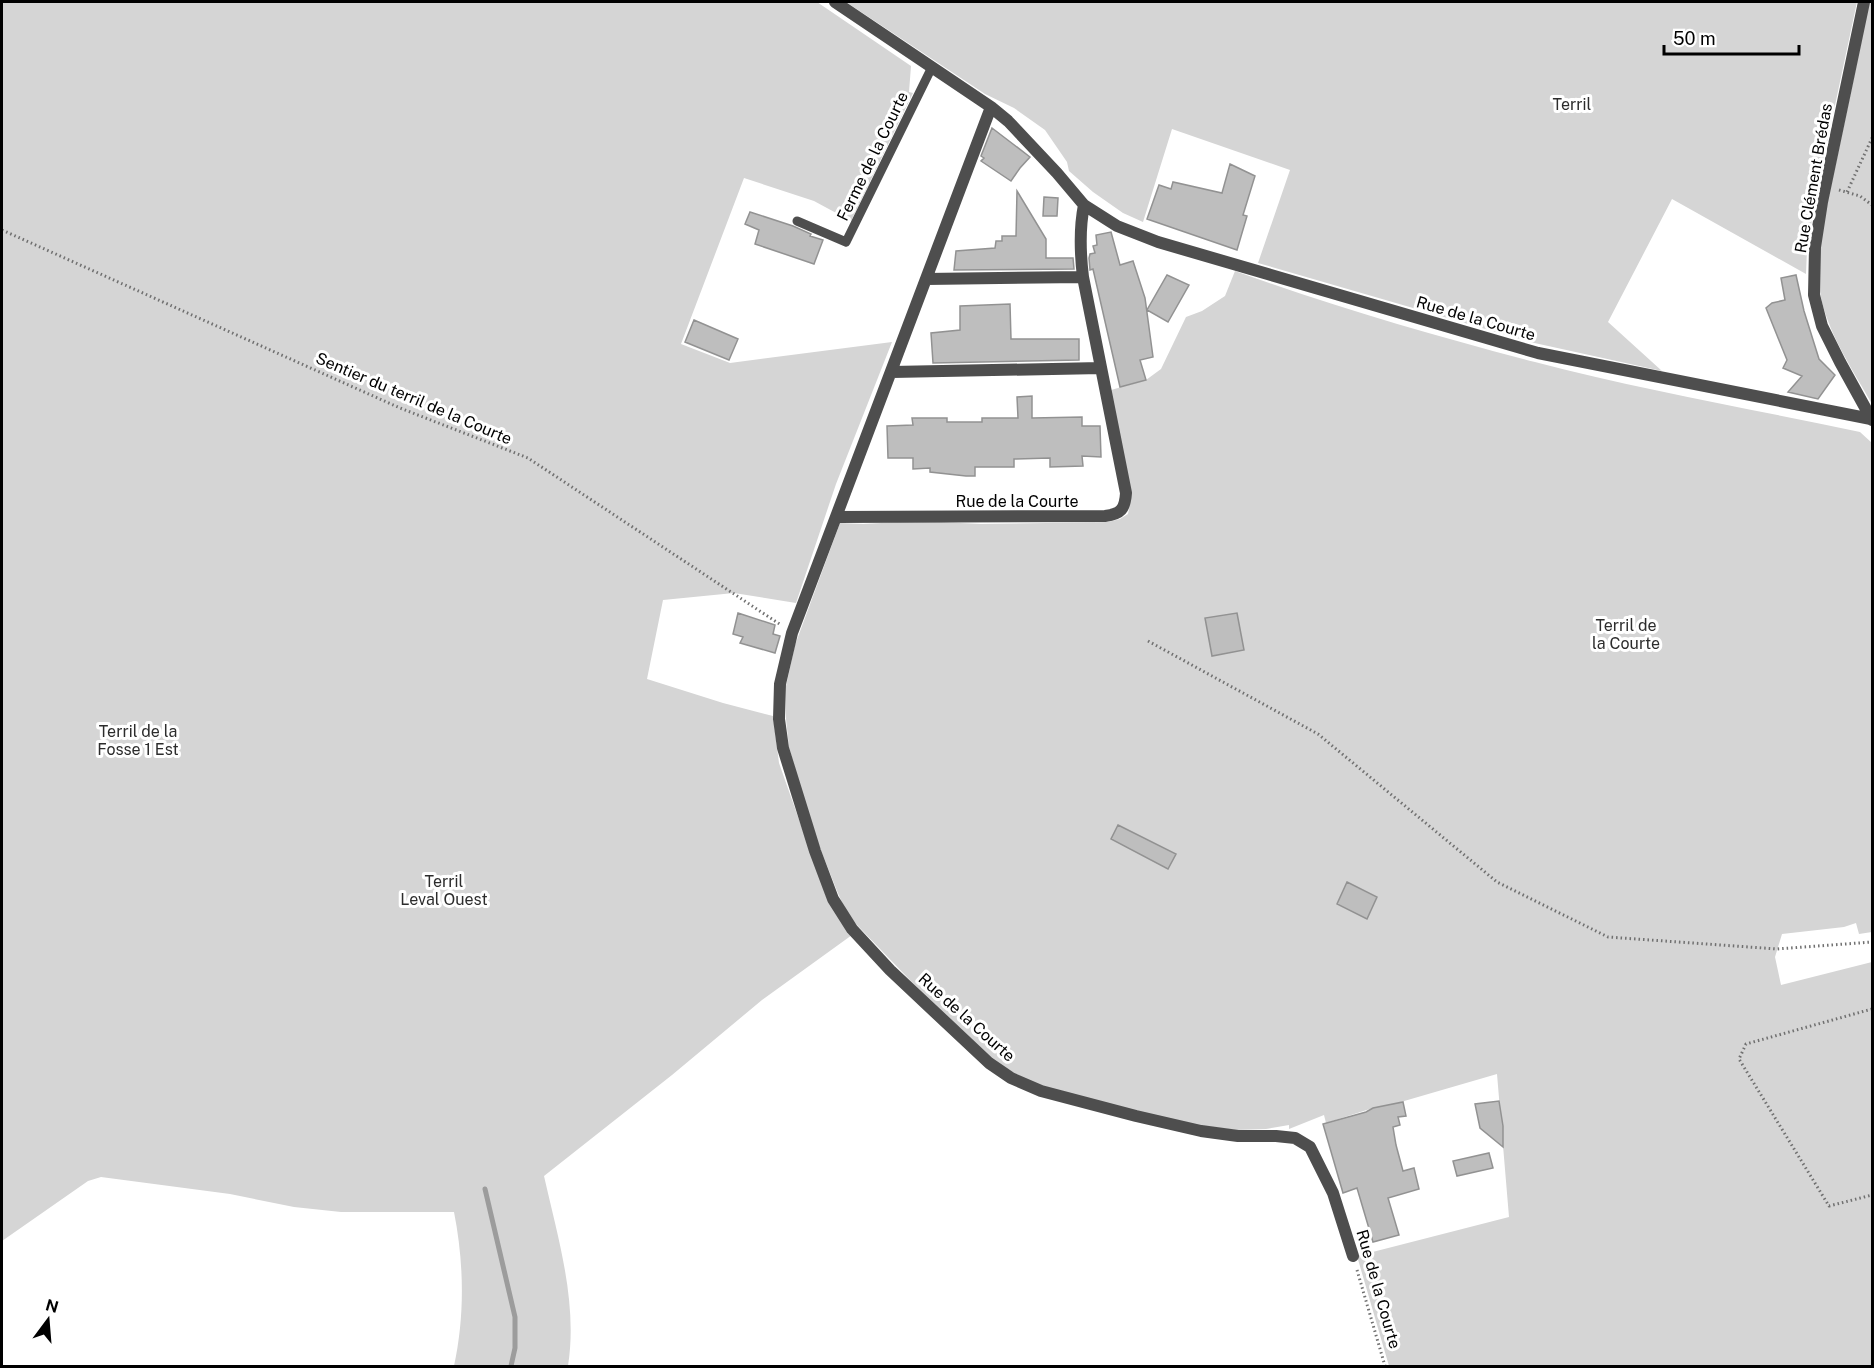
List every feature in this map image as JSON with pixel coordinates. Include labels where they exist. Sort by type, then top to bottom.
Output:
[{"type":"street","name":"Rue de la Courte","points":[[835,2],[991,107],[1008,121],[1049,164],[1084,205],[1117,226],[1158,242],[1538,353],[1872,419]]},
{"type":"street","name":"Rue Clément Brédas","points":[[1864,2],[1825,186],[1815,247],[1814,295],[1822,326],[1872,419]]},
{"type":"street","name":"Rue de la Courte","points":[[991,107],[792,633],[780,684],[779,719],[783,748],[815,852],[833,899],[860,937],[890,970],[989,1064],[1011,1078],[1041,1091],[1136,1116],[1201,1131],[1238,1136],[1295,1138],[1310,1147],[1333,1193],[1353,1256]]},
{"type":"street","name":"Rue de la Courte","points":[[837,517],[1116,515],[1122,511],[1126,494],[1083,277],[1079,245],[1084,205]]},
{"type":"street","points":[[926,279],[1083,277]]},
{"type":"street","points":[[892,372],[1101,368]]},
{"type":"lane","name":"Ferme de la Courte","points":[[797,221],[846,242],[932,67]]},
{"type":"path","points":[[1847,192],[1872,138]]},
{"type":"path","points":[[1825,186],[1860,196],[1872,205]]},
{"type":"path","name":"Sentier du terril de la Courte","points":[[2,230],[400,408],[528,458],[792,633]]},
{"type":"path","points":[[1148,641],[1318,734],[1497,882],[1608,937],[1777,949],[1872,942]]},
{"type":"path","points":[[1872,1009],[1746,1044],[1739,1059],[1829,1206],[1872,1195]]},
{"type":"path","name":"Rue de la Courte","points":[[1353,1256],[1385,1366]]},
{"type":"green space","points":[[2,2],[817,2],[911,66],[909,92],[913,93],[851,221],[814,201],[744,178],[681,344],[730,363],[892,342],[836,484],[796,603],[734,593],[663,600],[647,679],[773,716],[779,763],[827,899],[852,935],[762,1000],[672,1075],[544,1176],[565,1271],[570,1318],[568,1366],[454,1366],[460,1328],[462,1289],[460,1250],[454,1212],[341,1212],[294,1207],[230,1194],[101,1177],[88,1181],[2,1241]]},
{"type":"green space","name":"Terril","points":[[846,2],[1857,2],[1818,185],[1807,249],[1806,274],[1672,199],[1608,322],[1662,371],[1530,342],[1258,263],[1290,170],[1172,129],[1143,222],[1123,213],[1093,192],[1069,171],[1067,162],[1045,130],[1014,108],[985,94]]},
{"type":"green space","points":[[1869,2],[1872,2],[1872,404],[1831,329],[1819,286],[1820,250],[1826,210]]},
{"type":"green space","name":"Terril de la Courte","points":[[1235,271],[1346,308],[1497,352],[1616,382],[1860,432],[1872,443],[1872,932],[1859,934],[1856,923],[1844,927],[1782,934],[1775,957],[1781,985],[1872,962],[1872,1366],[1389,1366],[1357,1256],[1509,1217],[1497,1074],[1326,1123],[1324,1115],[1289,1129],[1289,1125],[1266,1129],[1235,1130],[1182,1123],[1040,1086],[1000,1066],[932,1003],[856,924],[844,907],[811,825],[789,747],[786,719],[786,686],[795,645],[840,523],[1108,522],[1128,514],[1131,500],[1111,390],[1146,380],[1161,369],[1186,317],[1202,311],[1225,296]]},
{"type":"building","points":[[992,128],[1030,157],[1011,181],[981,161],[984,158],[981,156]]},
{"type":"building","points":[[1230,164],[1255,176],[1243,215],[1247,216],[1237,250],[1147,219],[1159,185],[1171,189],[1173,182],[1222,193]]},
{"type":"building","points":[[1017,191],[1046,239],[1046,258],[1073,258],[1074,269],[954,270],[956,251],[995,248],[996,241],[1002,241],[1002,236],[1016,236]]},
{"type":"building","points":[[1044,197],[1058,198],[1057,216],[1043,216]]},
{"type":"building","points":[[750,212],[793,226],[811,234],[810,236],[823,240],[814,264],[755,244],[759,230],[745,224]]},
{"type":"building","points":[[1111,232],[1120,265],[1133,261],[1145,298],[1153,357],[1140,360],[1146,380],[1120,387],[1093,269],[1090,270],[1089,258],[1090,254],[1095,253],[1093,246],[1097,245],[1096,235]]},
{"type":"building","points":[[1167,275],[1189,285],[1168,322],[1147,310]]},
{"type":"building","points":[[1796,275],[1819,359],[1835,375],[1818,399],[1788,392],[1802,376],[1783,368],[1787,360],[1766,308],[1772,303],[1785,300],[1781,278]]},
{"type":"building","points":[[1010,304],[1011,339],[1079,339],[1079,360],[933,363],[931,333],[960,330],[960,306]]},
{"type":"building","points":[[694,320],[738,339],[729,360],[685,342]]},
{"type":"building","points":[[1032,396],[1032,418],[1082,417],[1082,426],[1100,426],[1101,457],[1082,456],[1083,466],[1050,467],[1050,458],[1014,459],[1014,467],[975,467],[975,476],[930,472],[930,468],[913,469],[913,458],[888,458],[887,426],[913,425],[912,418],[947,418],[947,422],[982,422],[982,418],[1018,418],[1017,397]]},
{"type":"building","points":[[738,613],[775,625],[773,634],[780,636],[775,653],[740,643],[743,637],[733,634]]},
{"type":"building","points":[[1237,613],[1244,650],[1212,656],[1205,618]]},
{"type":"building","points":[[1118,825],[1176,854],[1168,869],[1111,839]]},
{"type":"building","points":[[1347,882],[1377,897],[1367,919],[1337,904]]},
{"type":"building","points":[[1499,1101],[1503,1126],[1503,1147],[1480,1128],[1475,1104]]},
{"type":"building","points":[[1403,1102],[1406,1116],[1398,1117],[1400,1125],[1393,1127],[1396,1145],[1403,1171],[1414,1168],[1419,1189],[1388,1198],[1399,1235],[1373,1242],[1357,1188],[1343,1193],[1323,1124],[1373,1108]]},
{"type":"building","points":[[1489,1153],[1493,1168],[1457,1176],[1453,1161]]},
{"type":"waterway","points":[[485,1189],[515,1317],[515,1348],[511,1366]]},
{"type":"park label","name":"Terril de la Fosse 1 Est","points":[[138,740]]},
{"type":"park label","name":"Terril Leval Ouest","points":[[444,890]]}]
